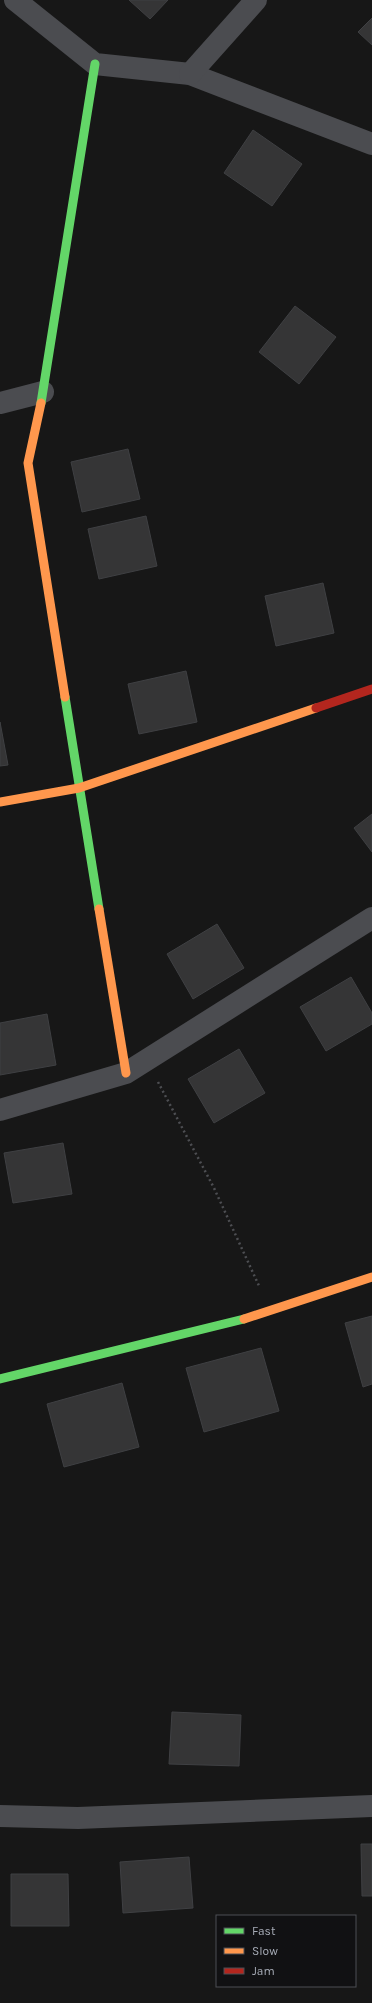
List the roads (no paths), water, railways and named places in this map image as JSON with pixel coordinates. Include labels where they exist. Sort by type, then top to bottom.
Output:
[{"type":"street","points":[[15,0],[95,64],[190,74],[368,137]]},
{"type":"street","points":[[190,74],[256,0]]},
{"type":"street","points":[[95,64],[43,392],[28,463],[126,1073]]},
{"type":"street","points":[[0,403],[43,392]]},
{"type":"street","points":[[0,802],[79,788],[372,689]]},
{"type":"street","points":[[0,1110],[126,1073],[372,918]]},
{"type":"street","points":[[0,1378],[271,1312],[372,1277]]},
{"type":"street","points":[[0,1816],[78,1818],[372,1806]]}]
